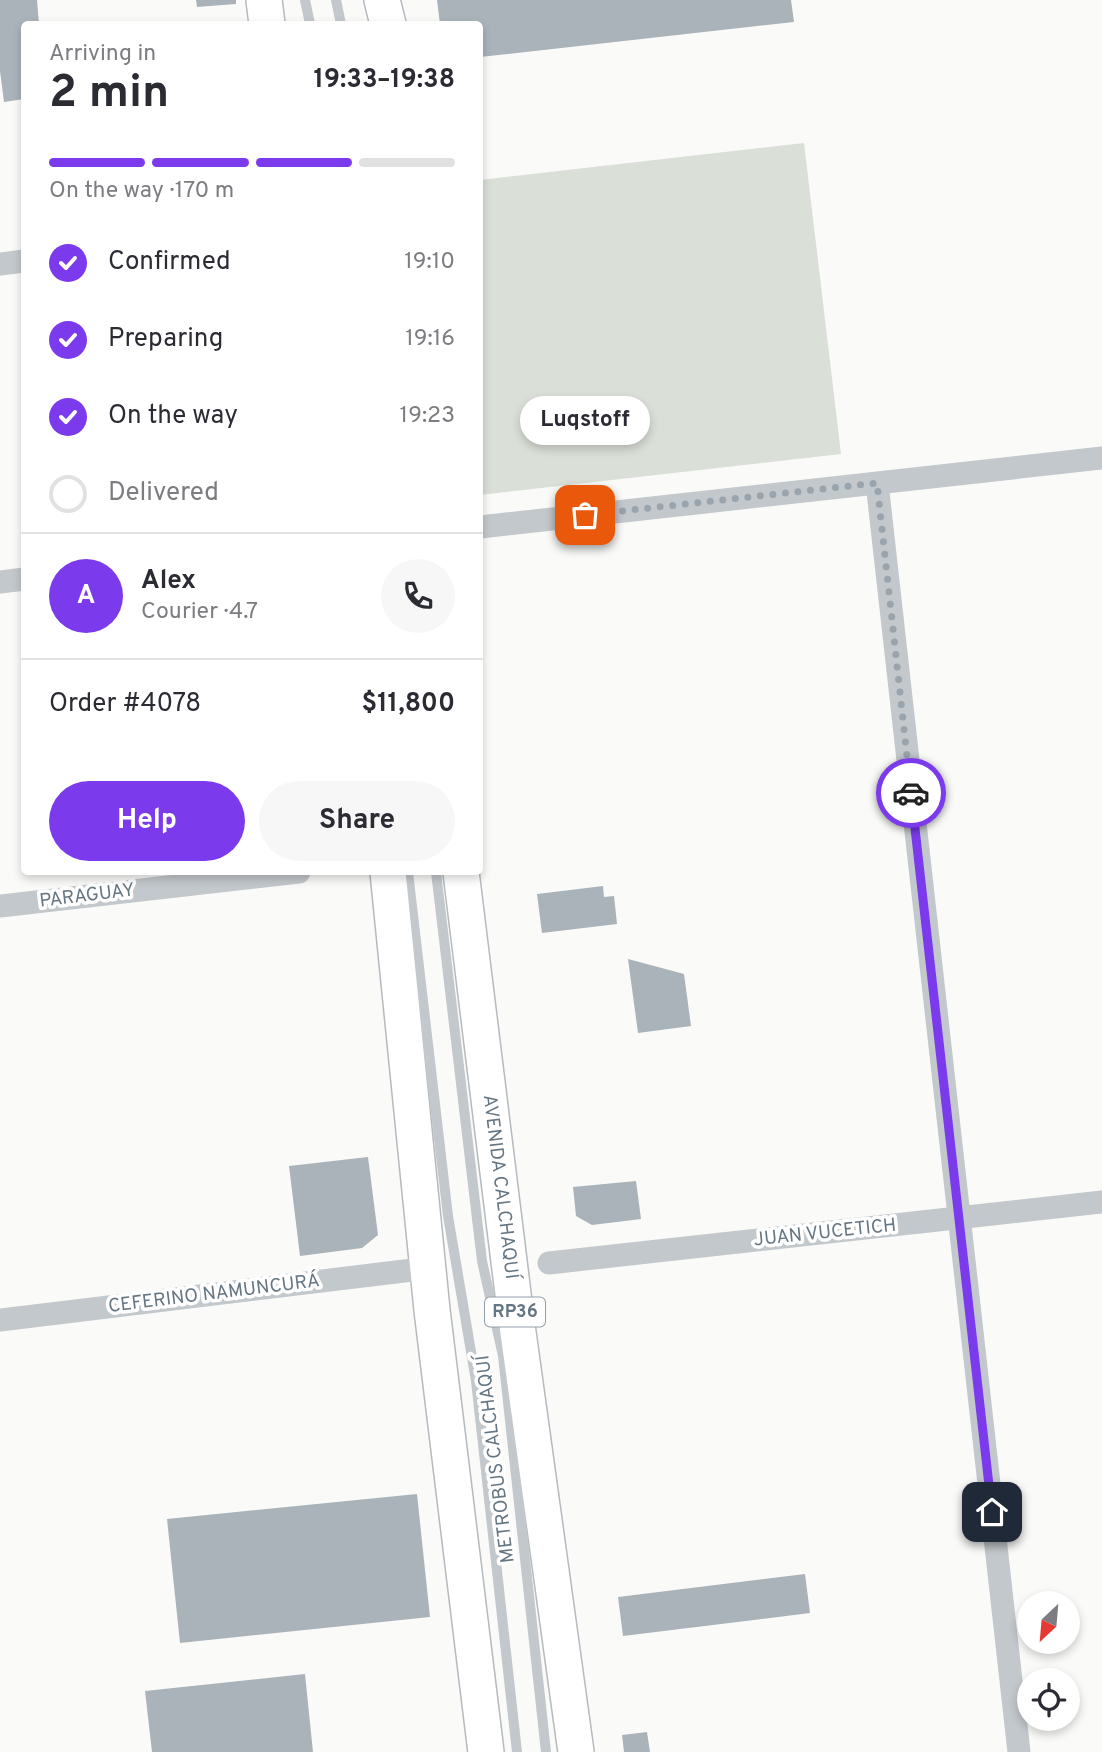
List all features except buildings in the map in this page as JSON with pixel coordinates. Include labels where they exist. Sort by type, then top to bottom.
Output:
[{"type":"main road","points":[[264,0],[267,21]]},
{"type":"main road","points":[[382,0],[387,21]]},
{"type":"main road","points":[[388,875],[429,1268],[486,1752]]},
{"type":"main road","name":"AVENIDA CALCHAQUÍ","points":[[461,875],[516,1318],[576,1752]]},
{"type":"street","points":[[0,264],[21,261]]},
{"type":"street","points":[[483,527],[1102,458]]},
{"type":"street","points":[[877,483],[1019,1752]]},
{"type":"street","points":[[0,582],[21,579]]},
{"type":"street","name":"PARAGUAY","points":[[0,906],[273,875]]},
{"type":"street","name":"JUAN VUCETICH","points":[[549,1263],[1102,1202]]},
{"type":"street","name":"CEFERINO NAMUNCURÁ","points":[[0,1320],[429,1268]]},
{"type":"lane","points":[[305,0],[309,21]]},
{"type":"lane","points":[[336,0],[340,21]]},
{"type":"lane","name":"METROBUS CALCHAQUÍ","points":[[408,875],[448,1216],[476,1381],[517,1752]]},
{"type":"lane","name":"METROBUS CALCHAQUÍ","points":[[436,875],[481,1261],[503,1356],[546,1752]]},
{"type":"shaded area","points":[[804,143],[841,454],[483,495],[483,180]]},
{"type":"way so far","points":[[585,515],[877,483],[911,793]]},
{"type":"place","name":"Luqstoff","points":[[585,515]]},
{"type":"route","points":[[911,793],[992,1512]]}]
